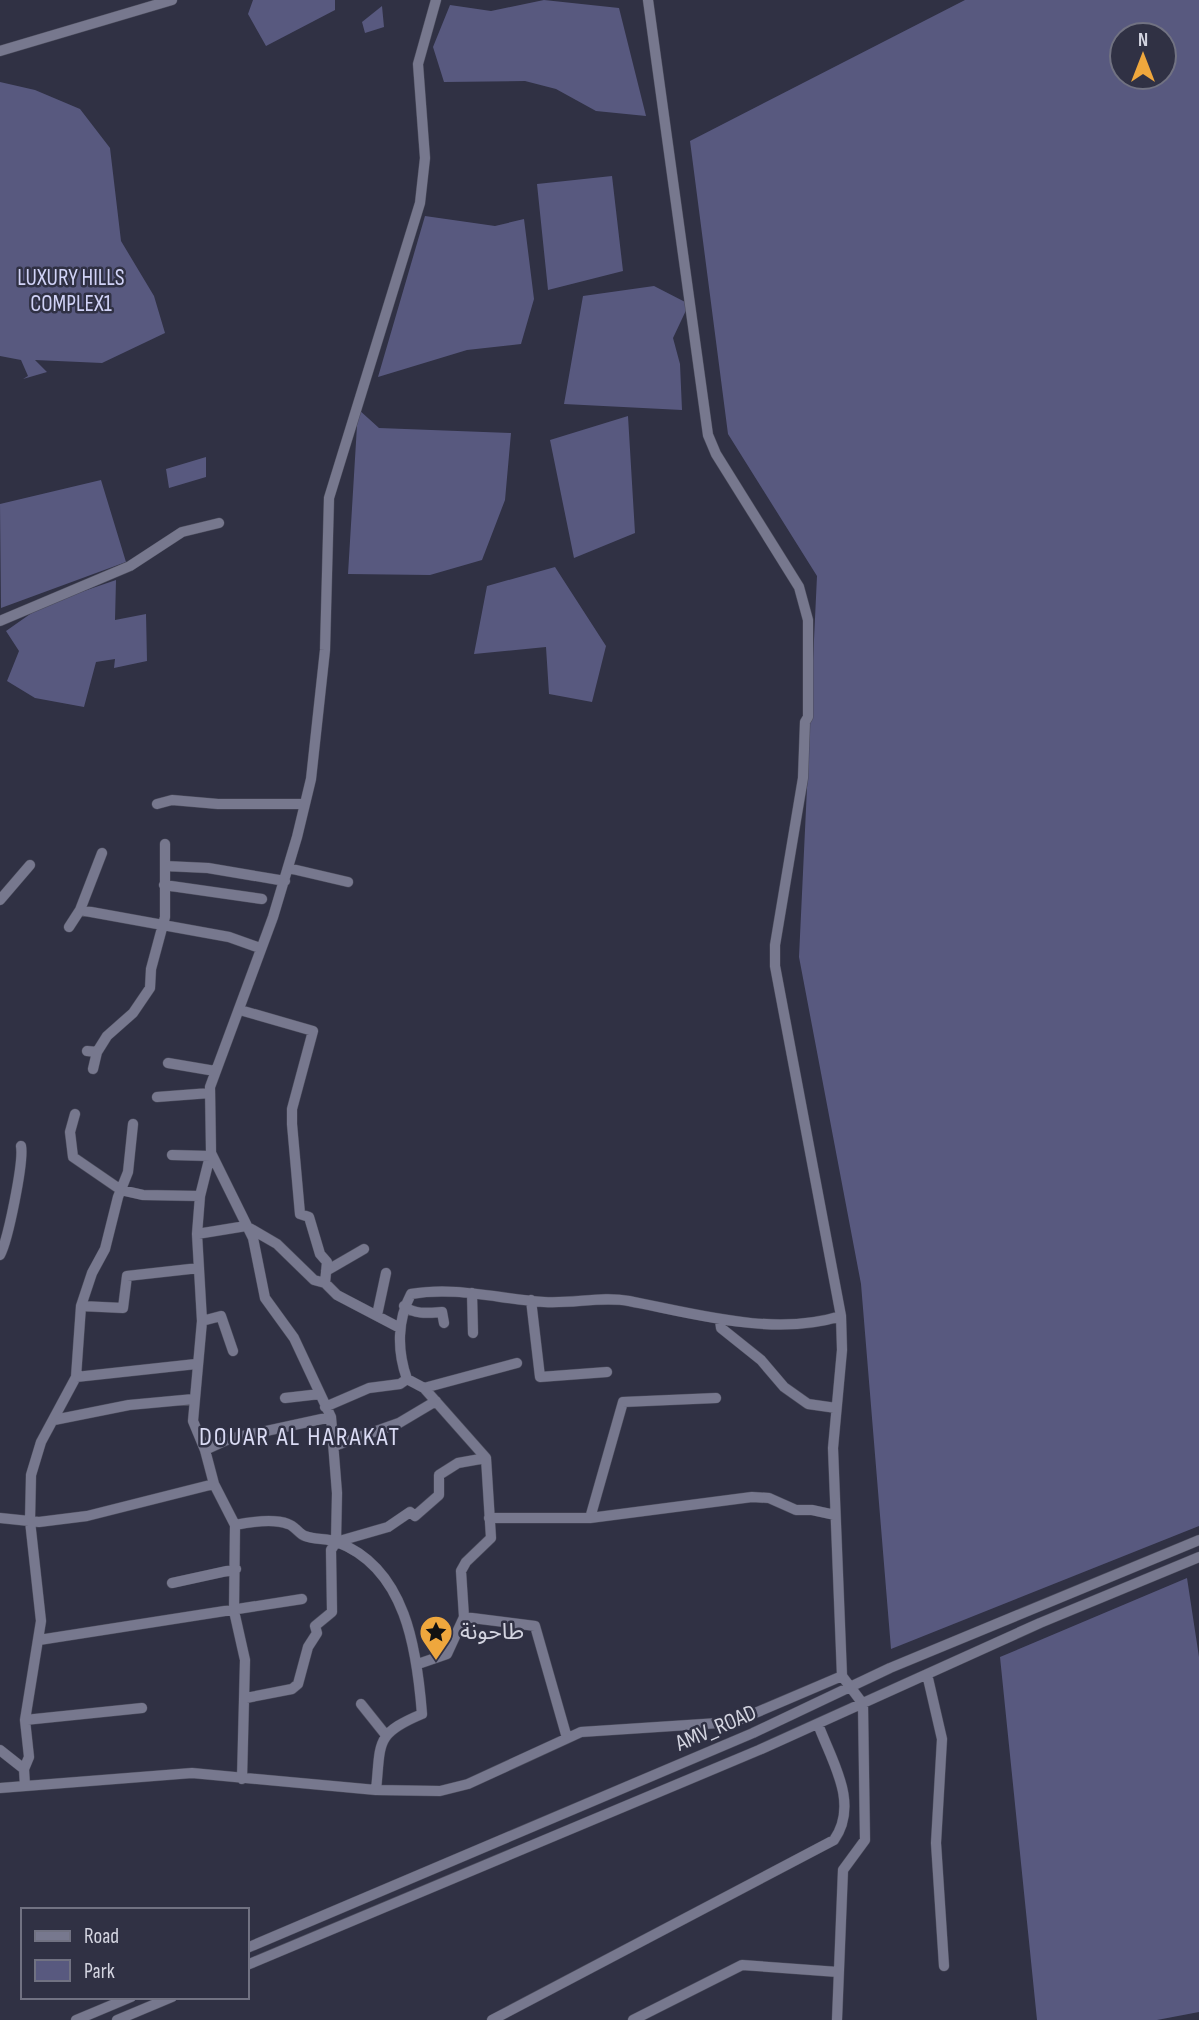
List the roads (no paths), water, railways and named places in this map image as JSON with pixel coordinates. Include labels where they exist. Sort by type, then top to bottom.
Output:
[{"type":"street","points":[[0,51],[172,0]]},
{"type":"street","points":[[242,1779],[245,1660],[234,1611],[235,1525],[214,1484],[205,1450],[193,1421],[196,1364],[202,1321],[197,1234],[200,1196],[211,1154],[210,1093],[215,1071],[240,1010],[285,881],[305,804],[325,650],[329,498],[420,203],[425,158],[418,64],[436,0]]},
{"type":"street","points":[[648,0],[708,435],[716,454],[799,587],[807,611],[808,704],[803,778],[775,945],[775,966],[841,1316],[842,1350],[836,1408],[835,1515],[842,1676],[863,1704],[865,1840],[843,1870],[837,2020]]},
{"type":"street","points":[[0,621],[130,566],[183,532],[219,523]]},
{"type":"street","points":[[157,804],[172,800],[218,804],[305,804]]},
{"type":"street","points":[[93,1069],[92,1051],[133,1013],[150,988],[151,969],[163,927],[165,844]]},
{"type":"street","points":[[69,927],[80,910],[102,853]]},
{"type":"street","points":[[0,900],[30,865]]},
{"type":"street","points":[[165,866],[208,868],[285,881]]},
{"type":"street","points":[[288,868],[348,882]]},
{"type":"street","points":[[164,885],[262,899]]},
{"type":"street","points":[[80,910],[229,937],[260,948]]},
{"type":"street","points":[[240,1010],[313,1031],[292,1109],[292,1124],[300,1214],[309,1217],[320,1254],[327,1262],[325,1283]]},
{"type":"street","points":[[168,1063],[215,1071]]},
{"type":"street","points":[[158,1097],[210,1093]]},
{"type":"street","points":[[75,1114],[70,1132],[73,1157],[121,1190],[143,1195],[200,1196]]},
{"type":"street","points":[[25,1786],[23,1769],[29,1757],[25,1720],[41,1621],[30,1521],[31,1475],[41,1442],[76,1377],[77,1323],[92,1273],[105,1249],[128,1172],[133,1124]]},
{"type":"street","points":[[0,1255],[7,1242],[23,1159],[21,1146]]},
{"type":"street","points":[[172,1155],[211,1154]]},
{"type":"street","points":[[211,1154],[253,1238],[265,1298],[294,1338],[331,1417],[334,1446],[336,1542],[331,1550],[332,1612],[316,1626],[317,1633],[308,1647],[298,1684],[292,1689],[246,1698]]},
{"type":"street","points":[[197,1234],[246,1226],[277,1244],[314,1280],[325,1283],[337,1295],[400,1328]]},
{"type":"street","points":[[326,1271],[364,1249]]},
{"type":"street","points":[[81,1306],[123,1308],[127,1276],[200,1268]]},
{"type":"street","points":[[377,1315],[386,1273]]},
{"type":"street","points":[[418,1664],[447,1654],[464,1617],[461,1571],[466,1562],[491,1538],[486,1458],[424,1388],[407,1379],[400,1348],[400,1328],[404,1306],[411,1294],[430,1290],[563,1303],[605,1298],[720,1320],[811,1325],[841,1316]]},
{"type":"street","points":[[472,1293],[473,1333]]},
{"type":"street","points":[[531,1300],[540,1377],[607,1373]]},
{"type":"street","points":[[404,1306],[410,1311],[442,1312],[444,1323]]},
{"type":"street","points":[[202,1321],[221,1316],[233,1351]]},
{"type":"street","points":[[720,1320],[720,1328],[761,1360],[784,1387],[808,1404],[836,1408]]},
{"type":"street","points":[[424,1388],[517,1363]]},
{"type":"street","points":[[76,1377],[196,1364]]},
{"type":"street","points":[[325,1407],[346,1395],[400,1384],[407,1379]]},
{"type":"street","points":[[285,1398],[320,1394]]},
{"type":"street","points":[[590,1518],[623,1402],[716,1398]]},
{"type":"street","points":[[54,1420],[129,1405],[194,1399]]},
{"type":"street","points":[[334,1446],[399,1423],[436,1401]]},
{"type":"street","points":[[205,1450],[229,1439],[331,1417]]},
{"type":"street","points":[[336,1542],[388,1527],[410,1512],[415,1516],[421,1513],[439,1495],[439,1475],[458,1463],[486,1458]]},
{"type":"street","points":[[0,1518],[30,1521],[88,1516],[214,1484]]},
{"type":"street","points":[[489,1518],[590,1518],[752,1497],[769,1498],[796,1510],[835,1515]]},
{"type":"street","points":[[235,1525],[282,1522],[291,1525],[304,1536],[336,1542],[380,1568],[412,1636],[418,1664],[422,1714],[385,1734]]},
{"type":"street","name":"AMV_ROAD","points":[[248,1948],[741,1739],[899,1664],[1199,1540]]},
{"type":"street","points":[[248,1965],[817,1724],[1040,1623],[1199,1557]]},
{"type":"street","points":[[172,1583],[236,1569]]},
{"type":"street","points":[[39,1640],[302,1599]]},
{"type":"street","points":[[1057,1599],[1063,1614]]},
{"type":"street","points":[[1034,1608],[1040,1623]]},
{"type":"street","points":[[464,1617],[535,1626],[567,1738]]},
{"type":"street","points":[[899,1664],[908,1670],[906,1683]]},
{"type":"street","points":[[927,1674],[942,1739],[936,1843],[944,1966]]},
{"type":"street","points":[[0,1788],[192,1773],[376,1790],[419,1792],[458,1788],[567,1738],[593,1729],[734,1722],[842,1676]]},
{"type":"street","points":[[360,1704],[385,1734],[376,1790]]},
{"type":"street","points":[[25,1720],[142,1708]]},
{"type":"street","points":[[492,2020],[834,1840],[844,1818],[844,1791],[817,1724]]},
{"type":"street","points":[[0,1750],[23,1769]]},
{"type":"street","points":[[633,2020],[742,1965],[838,1972]]},
{"type":"street","points":[[76,2020],[128,1999]]},
{"type":"street","points":[[134,1999],[141,2010]]},
{"type":"street","points":[[117,2020],[167,1999]]},
{"type":"place","name":"طاحونة","points":[[436,1662]]},
{"type":"district","name":"DOUAR AL HARAKAT","points":[[300,1437]]},
{"type":"park label","name":"LUXURY HILLS COMPLEX1","points":[[71,291]]}]
